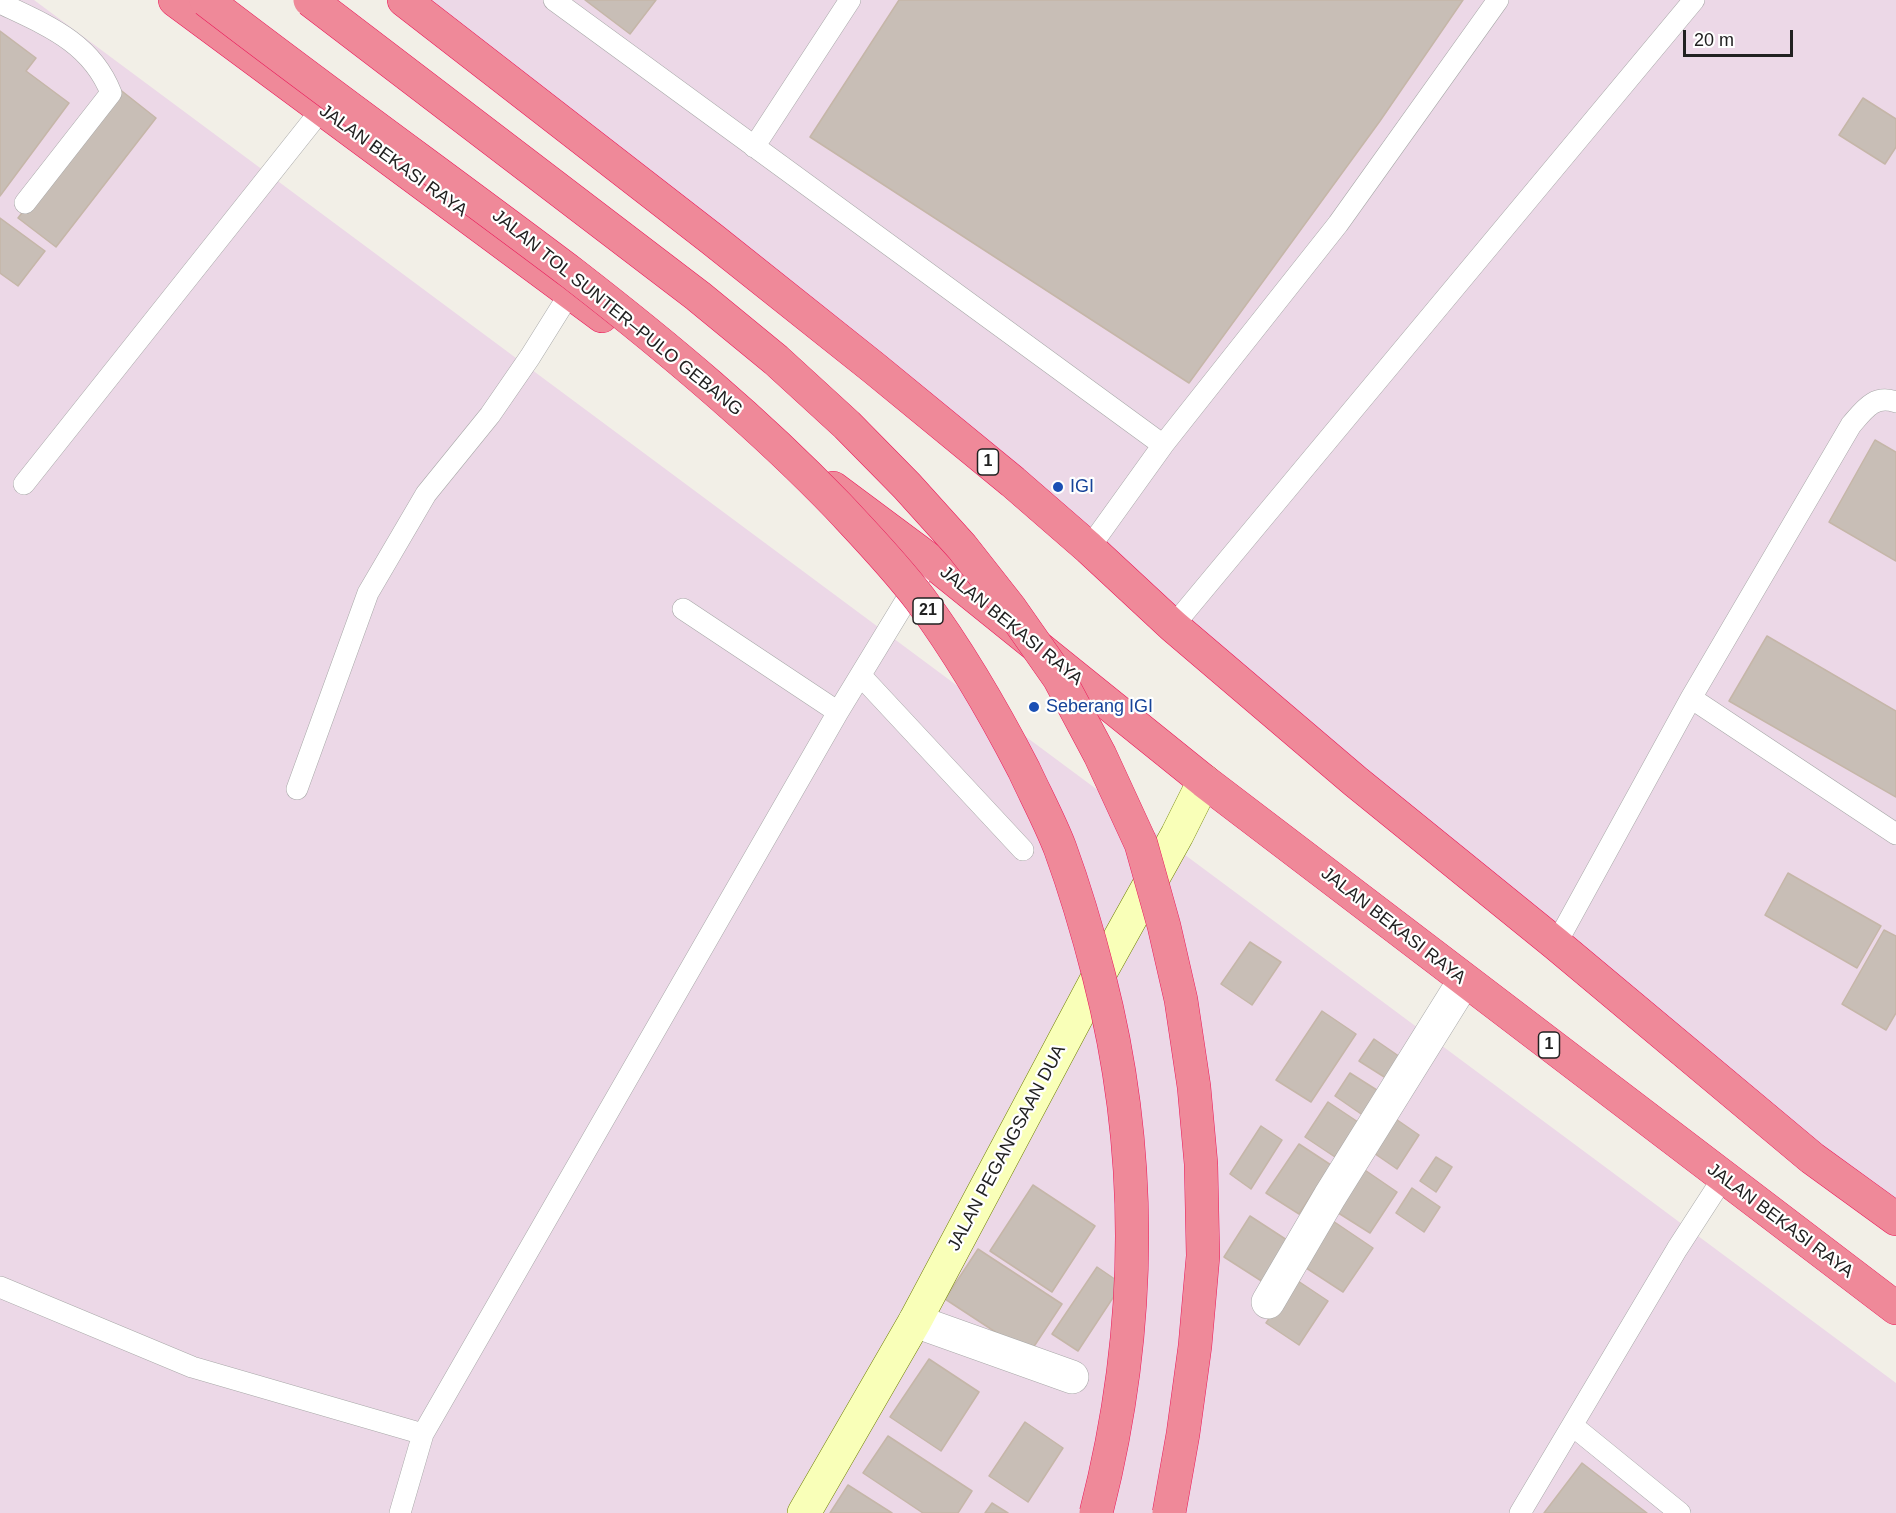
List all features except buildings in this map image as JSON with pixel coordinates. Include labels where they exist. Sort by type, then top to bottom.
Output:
[{"type":"highway","name":"JALAN BEKASI RAYA","points":[[175,0],[931,561],[1204,781],[1896,1308]]},
{"type":"highway","name":"JALAN TOL SUNTER–PULO GEBANG","points":[[206,0],[314,83],[507,224],[689,366],[750,420],[867,537],[917,596],[965,664],[1002,727],[1059,847],[1090,941],[1112,1026],[1127,1130],[1134,1223],[1132,1283],[1122,1386],[1106,1476],[1096,1513]]},
{"type":"highway","points":[[310,0],[689,289],[776,360],[907,486],[962,547],[1010,608],[1059,678],[1100,754],[1141,843],[1181,1000],[1194,1087],[1201,1164],[1203,1256],[1192,1368],[1169,1513]]},
{"type":"highway","name":"1","points":[[404,0],[847,346],[1013,482],[1173,626],[1364,789],[1556,944],[1812,1158],[1896,1219]]},
{"type":"main road","name":"JALAN PEGANGSAAN DUA","points":[[804,1513],[915,1321],[1204,781]]},
{"type":"street","points":[[1268,1302],[1330,1196],[1464,981]]},
{"type":"street","points":[[915,1321],[1072,1377]]},
{"type":"lane","points":[[554,0],[1163,445]]},
{"type":"lane","points":[[754,147],[850,0]]},
{"type":"lane","points":[[1089,548],[1163,445],[1338,224],[1498,0]]},
{"type":"lane","points":[[1173,626],[1694,0]]},
{"type":"lane","points":[[0,3],[57,30],[84,51],[97,67],[111,93],[26,203]]},
{"type":"lane","points":[[24,484],[322,109]]},
{"type":"lane","points":[[297,789],[368,593],[426,494],[490,415],[530,357],[570,292]]},
{"type":"lane","points":[[1556,944],[1691,698],[1851,425],[1867,406],[1875,401],[1896,402]]},
{"type":"lane","points":[[400,1513],[423,1434],[838,712],[931,561]]},
{"type":"lane","points":[[682,609],[838,712]]},
{"type":"lane","points":[[862,676],[1023,850]]},
{"type":"lane","points":[[1691,698],[1896,834]]},
{"type":"lane","points":[[1520,1513],[1677,1249],[1723,1178]]},
{"type":"lane","points":[[0,1287],[192,1367],[423,1434]]},
{"type":"lane","points":[[1573,1426],[1680,1513]]},
{"type":"shaded area","points":[[0,0],[34,0],[1896,1383],[1896,1513],[0,1513]]},
{"type":"shaded area","points":[[400,0],[1896,0],[1896,1220]]},
{"type":"place","name":"IGI","points":[[1058,487]]},
{"type":"place","name":"Seberang IGI","points":[[1034,707]]}]
